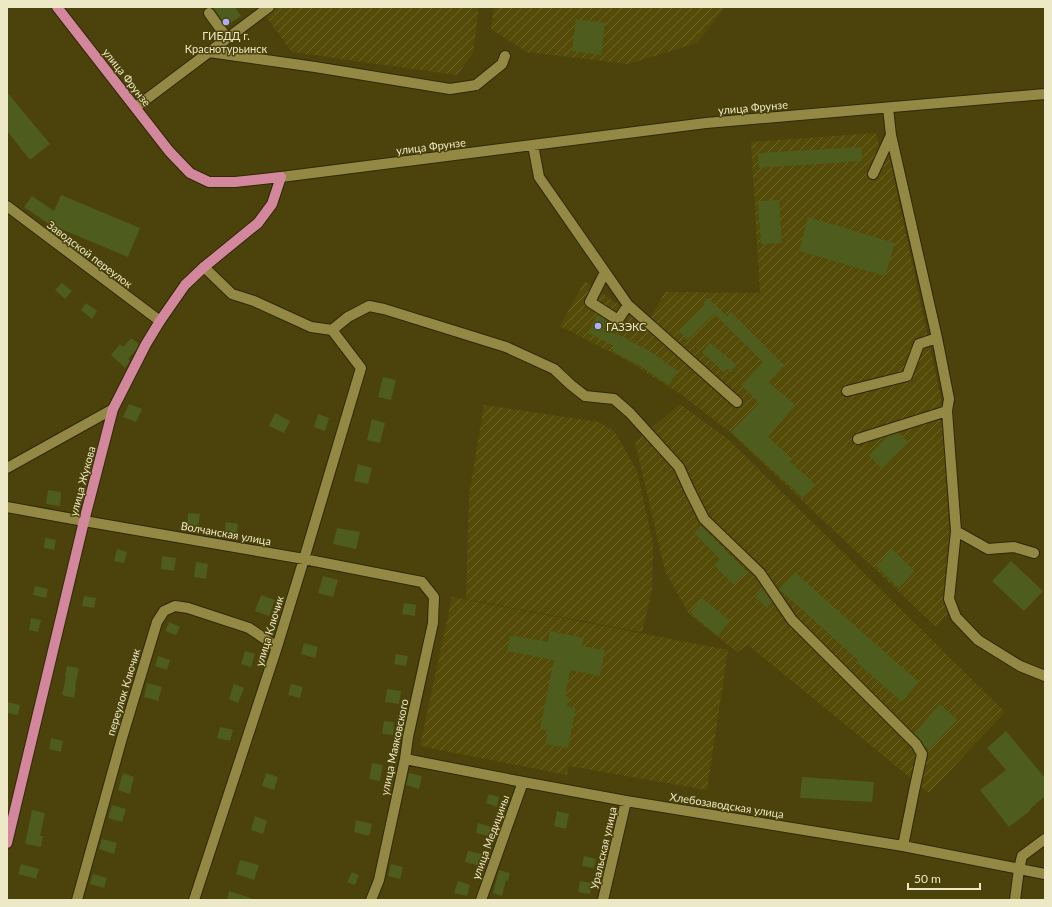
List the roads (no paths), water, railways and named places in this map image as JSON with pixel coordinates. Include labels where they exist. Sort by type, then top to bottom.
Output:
[{"type":"main road","name":"улица Фрунзе","points":[[57,7],[169,151],[190,173],[209,182],[235,182],[281,177]]},
{"type":"main road","name":"улица Жукова","points":[[7,844],[84,521],[113,409],[146,344],[160,321],[186,285],[204,267],[258,223],[272,204],[281,177]]},
{"type":"street","points":[[136,108],[269,7]]},
{"type":"street","points":[[209,12],[227,38]]},
{"type":"street","points":[[209,52],[315,67],[450,89],[476,85],[502,64],[505,56]]},
{"type":"street","name":"улица Фрунзе","points":[[281,177],[706,123],[1045,94]]},
{"type":"street","points":[[888,108],[891,135],[937,338],[949,399],[947,411],[956,530],[949,598],[956,617],[978,640],[1020,666],[1045,676]]},
{"type":"street","points":[[873,174],[891,135]]},
{"type":"street","points":[[533,145],[539,176],[628,305],[737,402]]},
{"type":"street","name":"Заводской переулок","points":[[7,206],[160,321]]},
{"type":"street","points":[[204,267],[232,294],[254,301],[311,327],[332,330],[348,317],[369,306],[384,309],[506,347],[554,369],[585,396],[614,399],[630,413],[679,467],[704,519],[760,573],[792,620],[916,744],[922,754],[903,846]]},
{"type":"street","points":[[605,272],[590,302],[618,320],[628,305]]},
{"type":"street","name":"улица Ключик","points":[[194,900],[277,647],[361,368],[332,330]]},
{"type":"street","points":[[846,391],[907,376],[919,344],[937,338]]},
{"type":"street","points":[[7,468],[113,409]]},
{"type":"street","points":[[858,438],[947,411]]},
{"type":"street","name":"Волчанская улица","points":[[7,507],[304,559],[422,582],[434,597]]},
{"type":"street","points":[[956,530],[988,549],[1014,547],[1034,553]]},
{"type":"street","name":"улица Маяковского","points":[[371,900],[378,880],[405,758],[408,737],[433,623],[434,597]]},
{"type":"street","name":"переулок Ключик","points":[[77,900],[122,738],[157,622],[164,611],[175,606],[196,611],[249,628],[277,647]]},
{"type":"street","name":"Хлебозаводская улица","points":[[405,758],[626,801],[903,846],[1045,874]]},
{"type":"street","name":"улица Медицины","points":[[481,900],[523,782]]},
{"type":"street","name":"Уральская улица","points":[[603,900],[626,801]]},
{"type":"street","points":[[1015,900],[1022,856],[1045,839]]},
{"type":"place","name":"ГИБДД г. Краснотурьинск","points":[[226,22]]},
{"type":"place","name":"ГАЗЭКС","points":[[598,326]]}]
